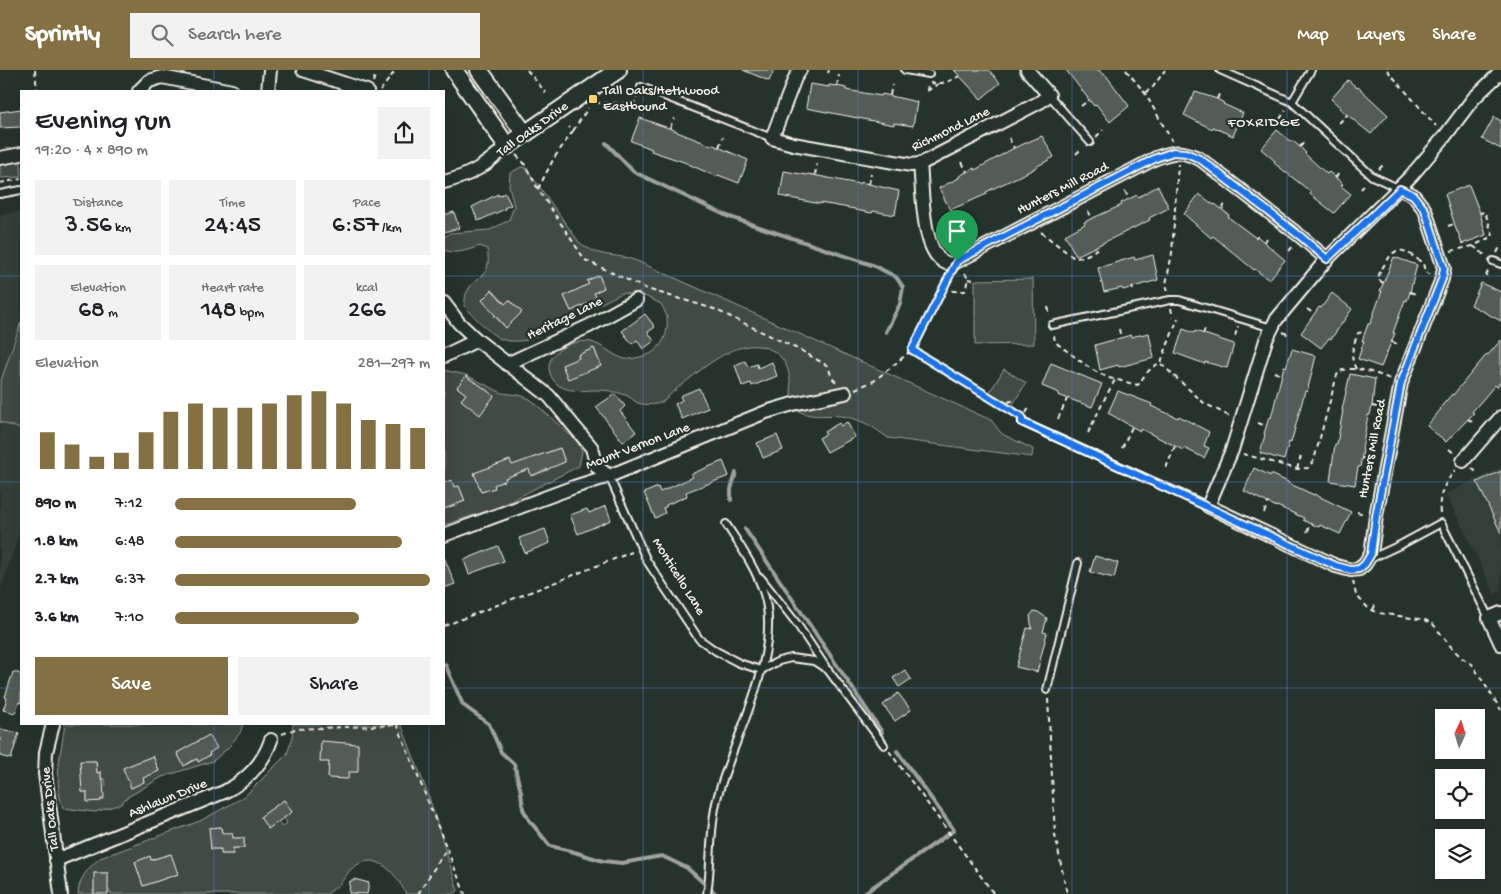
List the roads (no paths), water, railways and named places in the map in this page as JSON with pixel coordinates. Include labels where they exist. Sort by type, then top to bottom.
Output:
[{"type":"street","points":[[268,90],[270,70]]},
{"type":"street","points":[[303,70],[364,90]]},
{"type":"street","points":[[454,70],[508,146]]},
{"type":"street","points":[[479,70],[525,134]]},
{"type":"street","name":"Tall Oaks Drive","points":[[445,182],[464,177],[486,164],[508,146],[618,70]]},
{"type":"street","points":[[772,138],[795,78],[800,70]]},
{"type":"street","points":[[1027,70],[1049,94]]},
{"type":"street","points":[[1367,560],[1359,569],[1351,570],[1336,566],[1208,506],[1232,450],[1266,340],[1272,328],[1327,259],[1400,189],[1474,99],[1501,72]]},
{"type":"street","points":[[140,90],[149,81],[162,77],[227,90]]},
{"type":"street","name":"Richmond Lane","points":[[772,138],[793,144],[903,164],[920,164],[1028,109],[1049,94]]},
{"type":"street","name":"Hunters Mill Road","points":[[920,164],[926,234],[941,261],[946,264],[952,264],[1156,158],[1173,152],[1186,153],[1200,159],[1327,259]]},
{"type":"street","points":[[0,158],[20,154]]},
{"type":"street","name":"Hunters Mill Road","points":[[1367,560],[1371,554],[1376,516],[1401,383],[1442,279],[1444,268],[1425,210],[1413,195],[1400,189]]},
{"type":"street","name":"Heritage Lane","points":[[507,364],[589,326],[636,300]]},
{"type":"street","name":"Monticello Lane","points":[[445,305],[459,323],[477,340],[549,396],[592,448],[597,467],[609,476]]},
{"type":"street","points":[[445,356],[477,340]]},
{"type":"street","name":"Mount Vernon Lane","points":[[445,535],[609,476],[766,412],[845,393]]},
{"type":"street","points":[[1463,461],[1501,417]]},
{"type":"street","points":[[1501,612],[1489,618],[1501,644]]},
{"type":"street","name":"Tall Oaks Drive","points":[[52,725],[46,752],[45,774],[61,894]]},
{"type":"street","name":"Ashlawn Drive","points":[[56,860],[224,792],[243,781],[256,767],[265,754],[271,740]]},
{"type":"lane","points":[[905,70],[929,74]]},
{"type":"lane","name":"Hunters Mill Road","points":[[1220,70],[1292,102],[1372,176],[1400,189]]},
{"type":"lane","points":[[1292,102],[1312,70]]},
{"type":"lane","name":"Richmond Lane","points":[[641,87],[772,138]]},
{"type":"lane","points":[[1049,94],[1090,142]]},
{"type":"lane","points":[[0,194],[20,190]]},
{"type":"lane","points":[[1493,261],[1501,264]]},
{"type":"lane","points":[[1052,325],[1170,300],[1179,300],[1272,328]]},
{"type":"lane","points":[[1022,422],[1208,506]]},
{"type":"lane","name":"Monticello Lane","points":[[609,476],[647,561],[699,639],[716,651],[739,663],[762,670]]},
{"type":"lane","points":[[1367,560],[1441,523],[1489,618]]},
{"type":"lane","points":[[726,524],[754,569],[797,624],[828,670],[884,745]]},
{"type":"lane","points":[[1047,690],[1078,563]]},
{"type":"lane","points":[[707,891],[712,822],[718,798],[762,670],[768,639],[769,620],[764,593],[754,569]]},
{"type":"lane","points":[[762,670],[779,661],[791,658],[814,661],[828,670]]},
{"type":"waterway","points":[[606,143],[634,172],[727,216],[875,266],[896,277],[903,287],[900,304],[886,332]]},
{"type":"waterway","points":[[731,500],[731,489],[736,473]]},
{"type":"waterway","points":[[745,529],[882,732]]},
{"type":"waterway","points":[[445,664],[463,705],[489,724],[501,752],[514,764],[523,809],[529,820],[550,846],[603,861],[622,863],[662,856],[687,868],[716,894]]},
{"type":"waterway","points":[[863,894],[954,830],[897,751]]},
{"type":"place","name":"Tall Oaks/Hethwood Eastbound","points":[[593,99]]},
{"type":"district","name":"FOXRIDGE","points":[[1264,123]]}]
